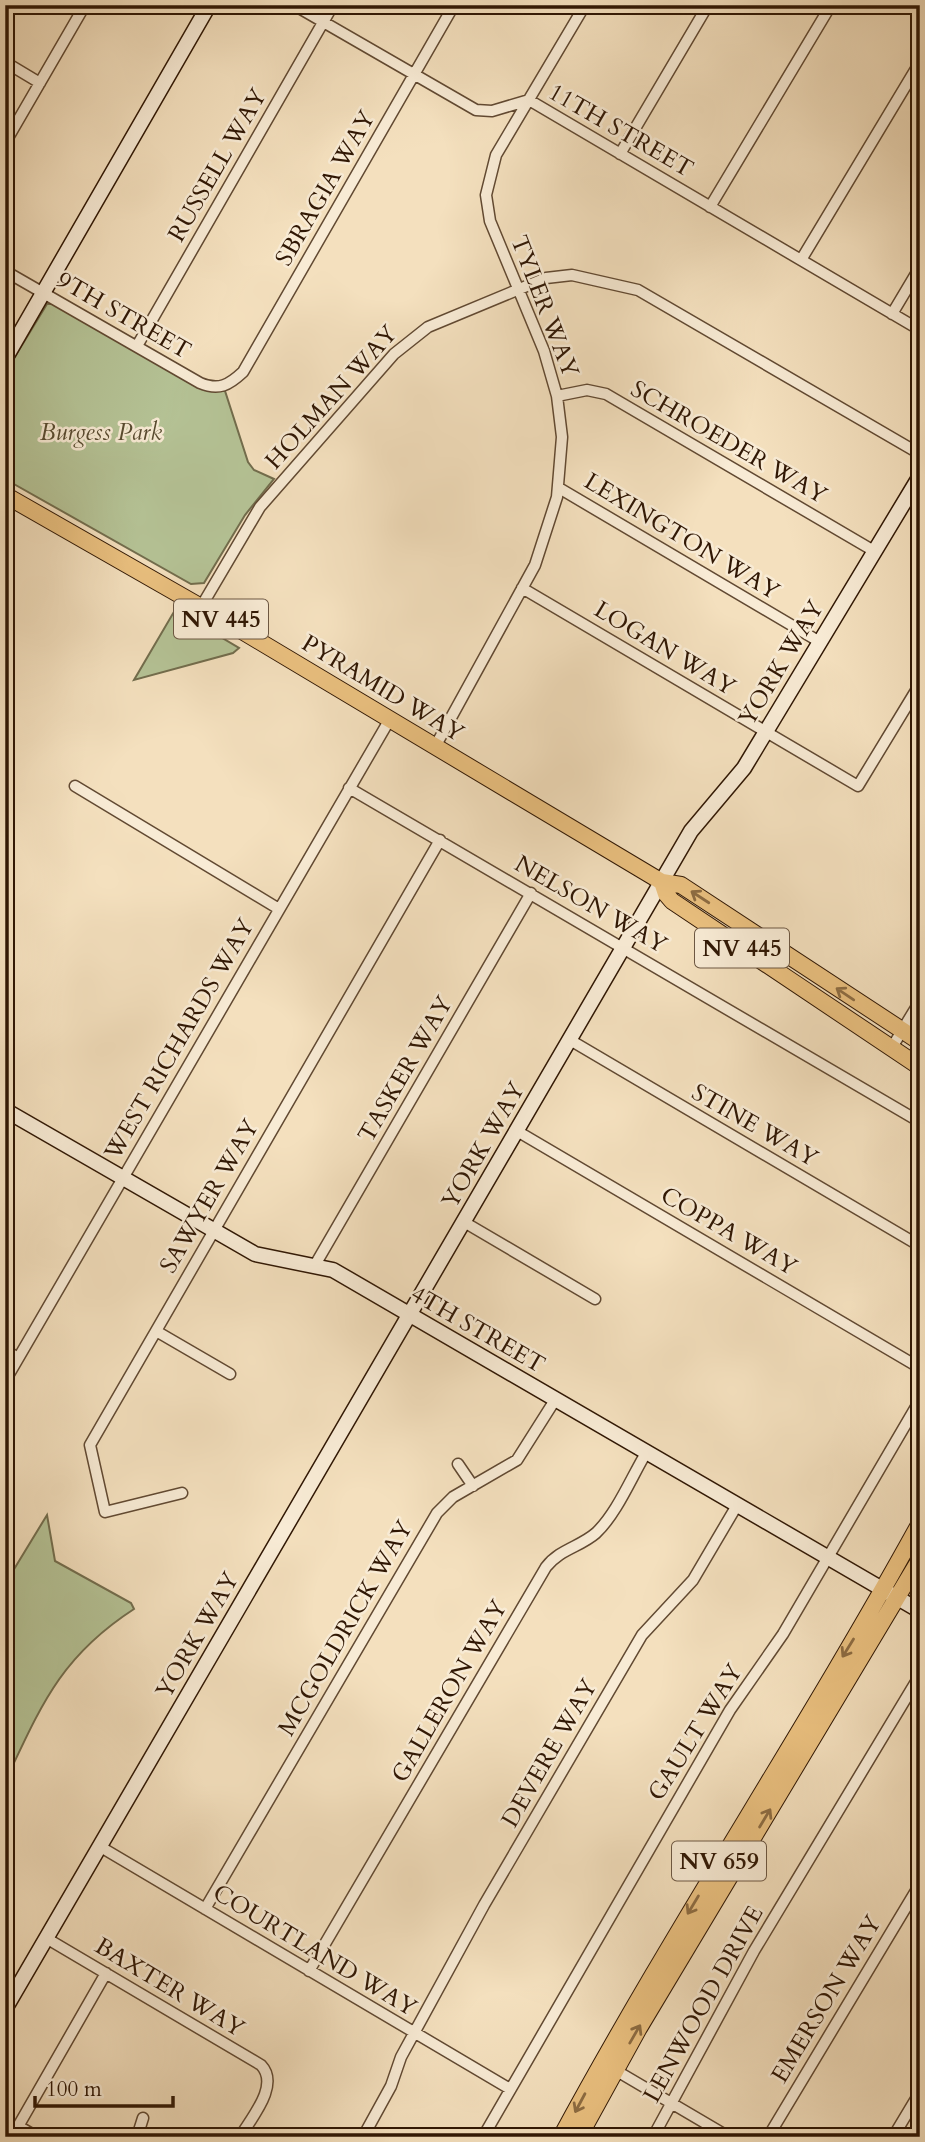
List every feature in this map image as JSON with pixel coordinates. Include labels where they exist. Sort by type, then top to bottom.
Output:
[{"type":"main road","name":"PYRAMID WAY","points":[[5,495],[201,607],[662,882],[681,885],[920,1042]]},
{"type":"main road","name":"PYRAMID WAY","points":[[662,882],[672,901],[920,1067]]},
{"type":"main road","name":"NV 659","points":[[579,2137],[609,2066],[920,1523]]},
{"type":"main road","name":"NV 659","points":[[561,2137],[609,2066],[920,1559]]},
{"type":"street","points":[[5,144],[85,5]]},
{"type":"street","points":[[5,359],[209,5]]},
{"type":"street","name":"11TH STREET","points":[[294,5],[476,110],[492,111],[529,100],[920,330]]},
{"type":"street","name":"RUSSELL WAY","points":[[137,346],[333,5]]},
{"type":"street","name":"SBRAGIA WAY","points":[[225,386],[243,372],[454,5]]},
{"type":"street","name":"TYLER WAY","points":[[436,746],[545,542],[559,488],[562,437],[557,396],[544,351],[482,208],[490,169],[585,5]]},
{"type":"street","points":[[620,153],[708,5]]},
{"type":"street","points":[[710,207],[831,5]]},
{"type":"street","points":[[5,61],[40,83]]},
{"type":"street","points":[[801,260],[920,62]]},
{"type":"street","points":[[892,314],[920,267]]},
{"type":"street","name":"9TH STREET","points":[[5,271],[200,383],[212,387],[225,386]]},
{"type":"street","name":"HOLMAN WAY","points":[[201,607],[260,507],[394,354],[428,327],[545,278],[572,275],[638,290],[920,454]]},
{"type":"street","name":"SCHROEDER WAY","points":[[557,396],[587,390],[606,394],[874,551]]},
{"type":"street","name":"YORK WAY","points":[[5,2009],[691,831],[744,768],[920,476]]},
{"type":"street","name":"LEXINGTON WAY","points":[[559,488],[820,642]]},
{"type":"street","name":"LOGAN WAY","points":[[522,588],[858,786],[920,684]]},
{"type":"street","name":"WEST RICHARDS WAY","points":[[5,1381],[390,719]]},
{"type":"street","points":[[75,786],[279,908]]},
{"type":"street","name":"NELSON WAY","points":[[349,788],[920,1122]]},
{"type":"street","name":"SAWYER WAY","points":[[182,1493],[105,1512],[89,1450],[440,840]]},
{"type":"street","name":"TASKER WAY","points":[[315,1265],[531,893]]},
{"type":"street","points":[[891,1049],[920,1001]]},
{"type":"street","name":"STINE WAY","points":[[570,1040],[920,1246]]},
{"type":"street","name":"4TH STREET","points":[[5,1110],[255,1254],[333,1270],[736,1507],[920,1611]]},
{"type":"street","name":"COPPA WAY","points":[[517,1131],[920,1368]]},
{"type":"street","points":[[464,1222],[595,1299]]},
{"type":"street","points":[[156,1331],[230,1374]]},
{"type":"street","points":[[5,1350],[18,1358]]},
{"type":"street","name":"MCGOLDRICK WAY","points":[[205,1909],[438,1513],[453,1497],[517,1460],[555,1400]]},
{"type":"street","name":"GAULT WAY","points":[[484,2137],[730,1710],[783,1634],[920,1400]]},
{"type":"street","name":"GALLERON WAY","points":[[309,1971],[546,1567],[561,1552],[587,1540],[604,1524],[646,1453]]},
{"type":"street","points":[[458,1464],[473,1486]]},
{"type":"street","name":"DEVERE WAY","points":[[363,2137],[385,2097],[414,2033],[484,1905],[642,1635],[692,1580],[736,1507]]},
{"type":"street","name":"LENWOOD DRIVE","points":[[653,2137],[754,1951],[920,1675]]},
{"type":"street","name":"COURTLAND WAY","points":[[99,1846],[510,2090]]},
{"type":"street","name":"EMERSON WAY","points":[[768,2137],[920,1884]]},
{"type":"street","name":"BAXTER WAY","points":[[46,1938],[259,2063],[268,2077],[267,2090],[240,2137]]},
{"type":"street","points":[[12,2137],[106,1973]]},
{"type":"street","points":[[609,2066],[729,2137]]},
{"type":"street","points":[[893,2137],[920,2092]]},
{"type":"street","points":[[137,2137],[143,2118]]},
{"type":"street","points":[[18,2126],[37,2137]]},
{"type":"green space","name":"Burgess Park","points":[[47,304],[54,304],[197,387],[225,391],[248,462],[254,470],[274,479],[245,515],[204,583],[191,584],[5,479],[5,373]]},
{"type":"green space","points":[[175,610],[239,648],[233,653],[134,680]]},
{"type":"green space","points":[[47,1515],[55,1561],[131,1603],[134,1609],[88,1646],[55,1685],[5,1782],[5,1584]]}]
